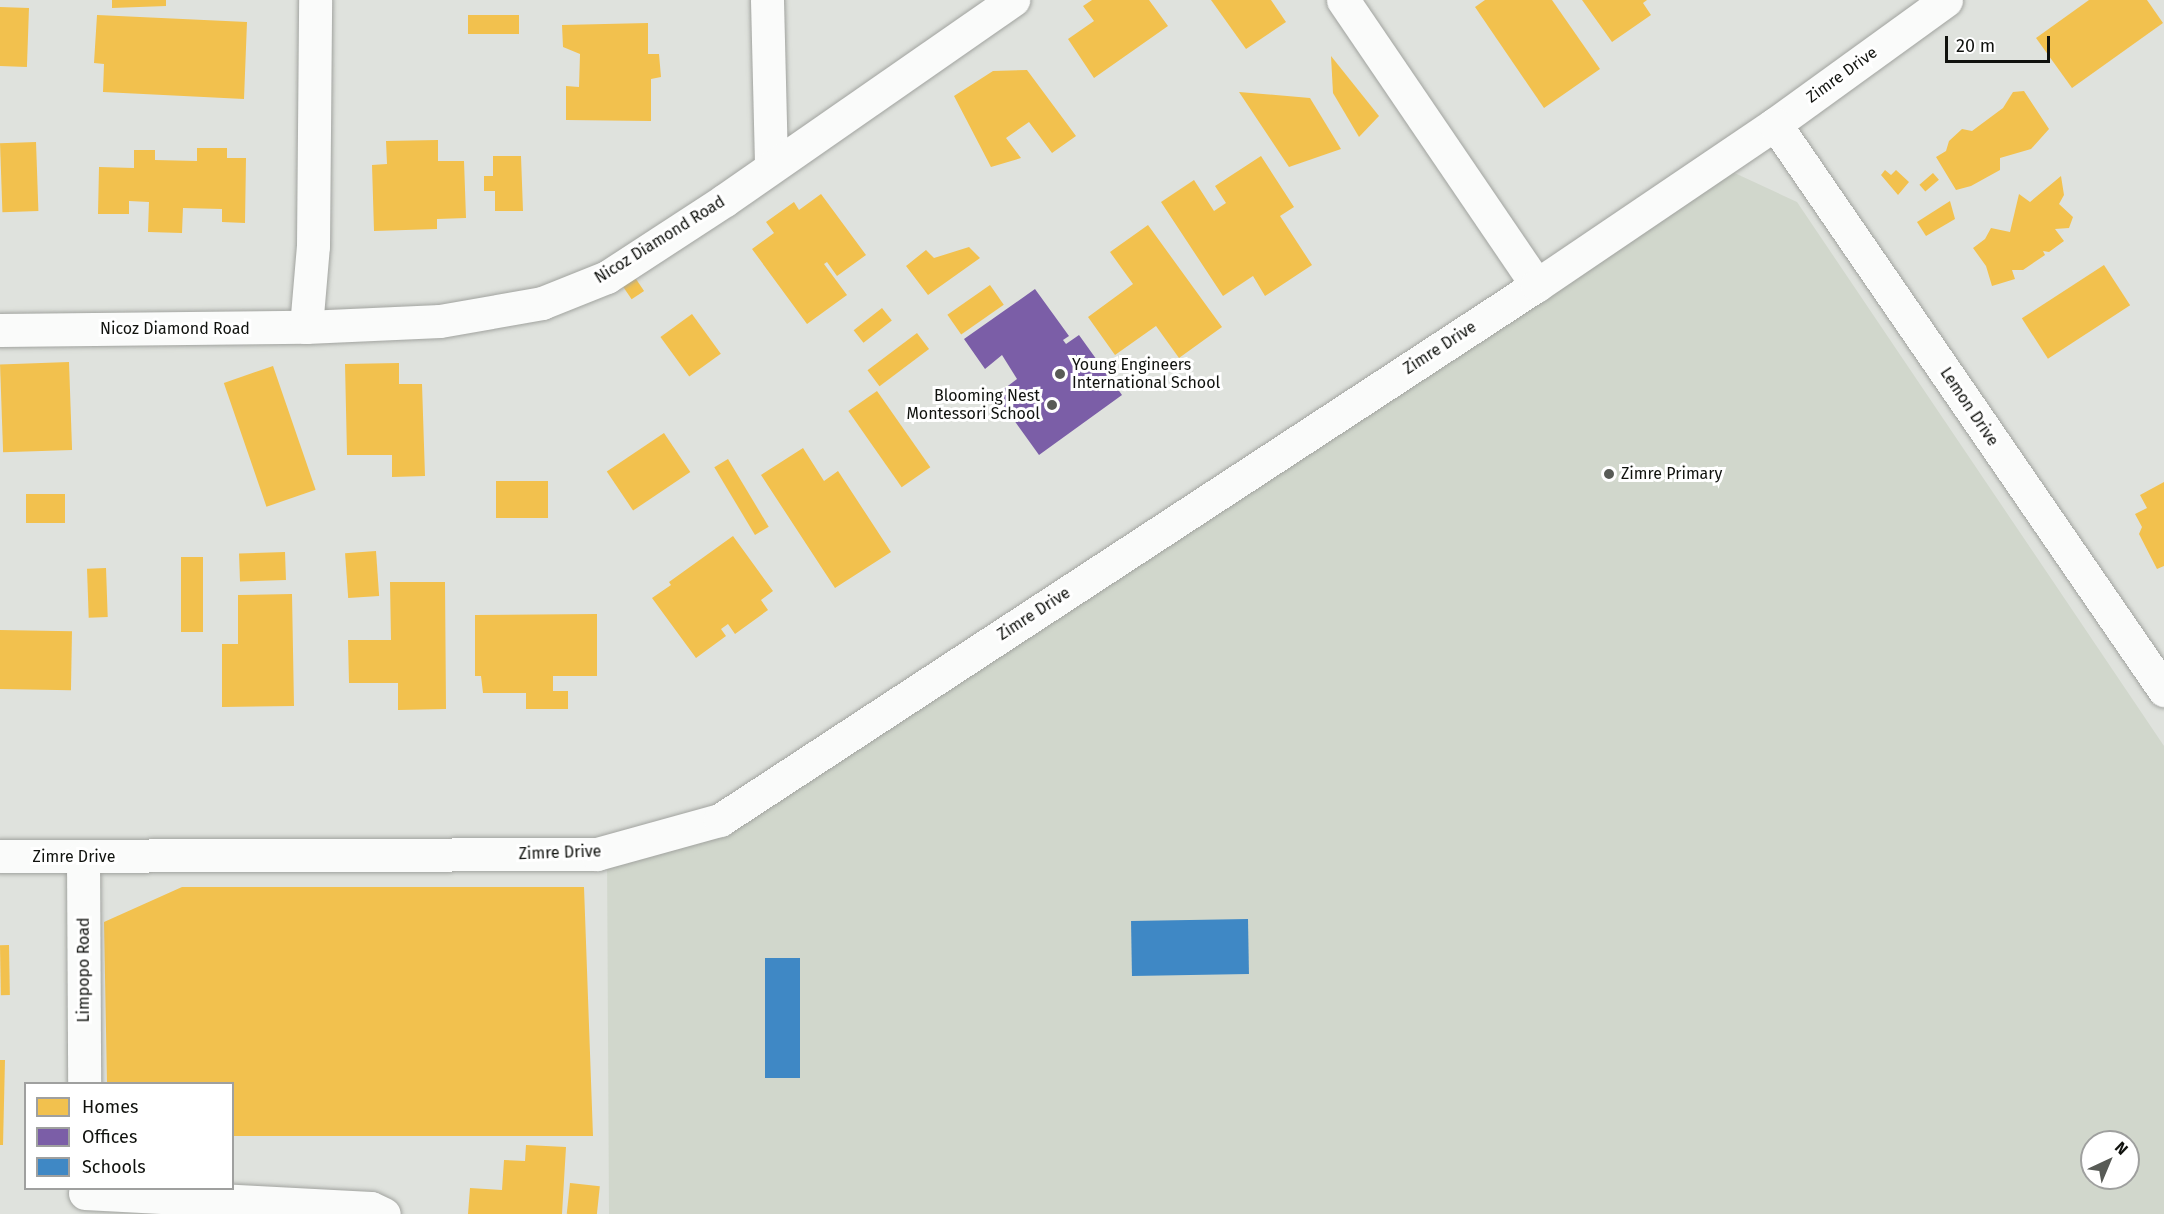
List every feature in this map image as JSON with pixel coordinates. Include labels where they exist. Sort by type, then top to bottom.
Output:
[{"type":"street","points":[[306,327],[313,246],[315,0]]},
{"type":"street","points":[[767,0],[771,166]]},
{"type":"street","name":"Nicoz Diamond Road","points":[[0,330],[306,327],[440,321],[542,303],[607,277],[725,200],[1013,0]]},
{"type":"street","points":[[1343,0],[1537,285]]},
{"type":"street","name":"Zimre Drive","points":[[0,856],[597,854],[720,820],[1537,285],[1775,124],[1946,0]]},
{"type":"street","name":"Lemon Drive","points":[[1775,124],[2164,690]]},
{"type":"street","name":"Limpopo Road","points":[[83,857],[84,1082]]},
{"type":"street","points":[[85,1198],[371,1208],[384,1214]]},
{"type":"shaded area","name":"Zimre Primary","points":[[1700,157],[1797,202],[2164,746],[2164,1214],[609,1214],[607,854],[711,835]]},
{"type":"building: Homes","points":[[112,0],[166,0],[166,6],[112,8]]},
{"type":"building: Homes","points":[[1092,0],[1149,0],[1168,26],[1094,78],[1068,39],[1094,21],[1083,6]]},
{"type":"building: Homes","points":[[1211,0],[1271,0],[1286,22],[1246,49]]},
{"type":"building: Homes","points":[[1485,0],[1552,0],[1600,69],[1544,108],[1475,7]]},
{"type":"building: Homes","points":[[1582,0],[1647,0],[1643,3],[1651,15],[1612,42]]},
{"type":"building: Homes","points":[[2089,0],[2147,0],[2163,23],[2072,88],[2036,38]]},
{"type":"building: Homes","points":[[0,7],[29,8],[27,67],[0,66]]},
{"type":"building: Homes","points":[[97,15],[247,22],[244,99],[103,92],[104,64],[94,63]]},
{"type":"building: Homes","points":[[468,15],[519,15],[519,34],[468,34]]},
{"type":"building: Homes","points":[[648,23],[648,54],[659,54],[661,77],[651,79],[651,121],[566,120],[566,86],[579,87],[580,54],[563,47],[562,25]]},
{"type":"building: Homes","points":[[1331,56],[1379,116],[1359,137],[1333,93]]},
{"type":"building: Homes","points":[[1027,70],[1076,136],[1052,153],[1029,122],[1006,138],[1021,158],[991,167],[954,96],[993,71]]},
{"type":"building: Homes","points":[[2024,91],[2049,129],[2031,149],[2000,158],[2000,170],[1971,186],[1956,190],[1936,157],[1946,151],[1949,141],[1962,129],[1972,131],[2003,108],[2013,92]]},
{"type":"building: Homes","points":[[1239,92],[1310,98],[1341,149],[1289,167]]},
{"type":"building: Homes","points":[[438,140],[438,161],[464,161],[466,218],[437,219],[437,229],[374,231],[372,165],[387,164],[386,141]]},
{"type":"building: Homes","points":[[36,142],[38,211],[2,212],[0,143]]},
{"type":"building: Homes","points":[[197,148],[227,148],[227,158],[246,158],[245,223],[222,222],[222,209],[183,208],[182,233],[148,232],[149,202],[129,201],[129,214],[98,214],[99,167],[134,168],[134,150],[155,150],[155,160],[197,161]]},
{"type":"building: Homes","points":[[493,156],[521,156],[523,211],[495,211],[495,191],[484,191],[484,176],[493,176]]},
{"type":"building: Homes","points":[[1261,156],[1294,207],[1280,216],[1312,265],[1265,296],[1253,276],[1223,296],[1161,202],[1194,180],[1214,211],[1226,203],[1215,186]]},
{"type":"building: Homes","points":[[1885,170],[1891,175],[1896,170],[1909,182],[1898,195],[1881,175]]},
{"type":"building: Homes","points":[[1933,173],[1939,180],[1925,192],[1919,185]]},
{"type":"building: Homes","points":[[2061,176],[2064,195],[2059,204],[2073,217],[2069,228],[2055,229],[2064,241],[2049,252],[2043,251],[2045,255],[2023,270],[2012,270],[2015,279],[1992,286],[1986,266],[1973,248],[1985,239],[1991,228],[2010,232],[2019,194],[2030,202]]},
{"type":"building: Homes","points":[[821,194],[866,255],[837,276],[827,262],[824,264],[847,295],[807,324],[752,249],[774,233],[766,222],[794,202],[799,210]]},
{"type":"building: Homes","points":[[1950,201],[1955,219],[1926,236],[1917,222]]},
{"type":"building: Homes","points":[[1148,225],[1222,327],[1179,358],[1156,326],[1115,355],[1088,317],[1133,284],[1110,252]]},
{"type":"building: Homes","points":[[969,247],[980,258],[928,295],[906,266],[926,250],[934,258]]},
{"type":"building: Homes","points":[[2104,265],[2130,305],[2048,359],[2022,318]]},
{"type":"building: Homes","points":[[634,276],[644,291],[632,299],[622,284]]},
{"type":"building: Homes","points":[[990,285],[1004,305],[961,334],[947,315]]},
{"type":"building: Homes","points":[[882,308],[892,321],[863,343],[854,330]]},
{"type":"building: Homes","points":[[692,314],[721,354],[689,377],[660,337]]},
{"type":"building: Homes","points":[[917,333],[929,349],[880,386],[867,370]]},
{"type":"building: Homes","points":[[69,362],[72,450],[3,452],[0,364]]},
{"type":"building: Homes","points":[[399,363],[399,384],[422,384],[425,476],[392,477],[392,455],[347,455],[345,364]]},
{"type":"building: Homes","points":[[273,366],[316,490],[266,507],[224,383]]},
{"type":"building: Homes","points":[[877,391],[930,467],[902,487],[848,411]]},
{"type":"building: Homes","points":[[664,433],[690,472],[633,511],[607,472]]},
{"type":"building: Homes","points":[[803,448],[824,481],[838,471],[891,552],[835,588],[761,475]]},
{"type":"building: Homes","points":[[728,459],[769,527],[755,535],[714,467]]},
{"type":"building: Homes","points":[[496,481],[548,481],[548,518],[496,518]]},
{"type":"building: Homes","points":[[2164,482],[2164,566],[2157,569],[2139,534],[2142,527],[2135,514],[2147,508],[2140,495]]},
{"type":"building: Homes","points":[[26,494],[65,494],[65,523],[26,523]]},
{"type":"building: Homes","points":[[733,536],[773,591],[761,600],[768,610],[735,634],[728,624],[721,629],[726,636],[696,658],[652,598],[671,585],[669,582]]},
{"type":"building: Homes","points":[[376,551],[379,596],[348,598],[345,553]]},
{"type":"building: Homes","points":[[285,552],[286,580],[240,582],[239,554]]},
{"type":"building: Homes","points":[[181,557],[203,557],[203,632],[181,632]]},
{"type":"building: Homes","points":[[106,568],[108,617],[89,618],[87,569]]},
{"type":"building: Homes","points":[[390,582],[445,582],[446,709],[398,710],[398,683],[349,683],[348,640],[391,640]]},
{"type":"building: Homes","points":[[292,594],[294,706],[222,707],[222,644],[238,644],[238,595]]},
{"type":"building: Homes","points":[[597,614],[597,676],[553,676],[553,691],[568,691],[568,709],[526,709],[526,693],[483,693],[481,676],[475,676],[475,615]]},
{"type":"building: Homes","points":[[0,630],[72,631],[71,690],[0,689]]},
{"type":"building: Homes","points":[[182,887],[584,887],[593,1136],[234,1136],[234,1082],[107,1082],[104,922]]},
{"type":"building: Homes","points":[[0,945],[9,945],[10,995],[1,995]]},
{"type":"building: Homes","points":[[0,1060],[5,1060],[3,1145],[0,1145]]},
{"type":"building: Homes","points":[[526,1145],[566,1147],[562,1214],[468,1214],[470,1188],[502,1190],[504,1160],[525,1161]]},
{"type":"building: Homes","points":[[570,1183],[600,1186],[597,1214],[567,1214]]},
{"type":"building: Offices","name":"Young Engineers International School","points":[[1035,289],[1069,336],[1063,340],[1066,344],[1079,335],[1122,395],[1039,455],[996,395],[1017,379],[1002,355],[985,369],[964,339]]},
{"type":"building: Schools","points":[[1248,919],[1249,974],[1132,976],[1131,921]]},
{"type":"building: Schools","points":[[765,958],[800,958],[800,1078],[765,1078]]},
{"type":"place","name":"Young Engineers International School","points":[[1060,374]]},
{"type":"place","name":"Blooming Nest Montessori School","points":[[1052,405]]},
{"type":"place","name":"Zimre Primary","points":[[1609,474]]}]
